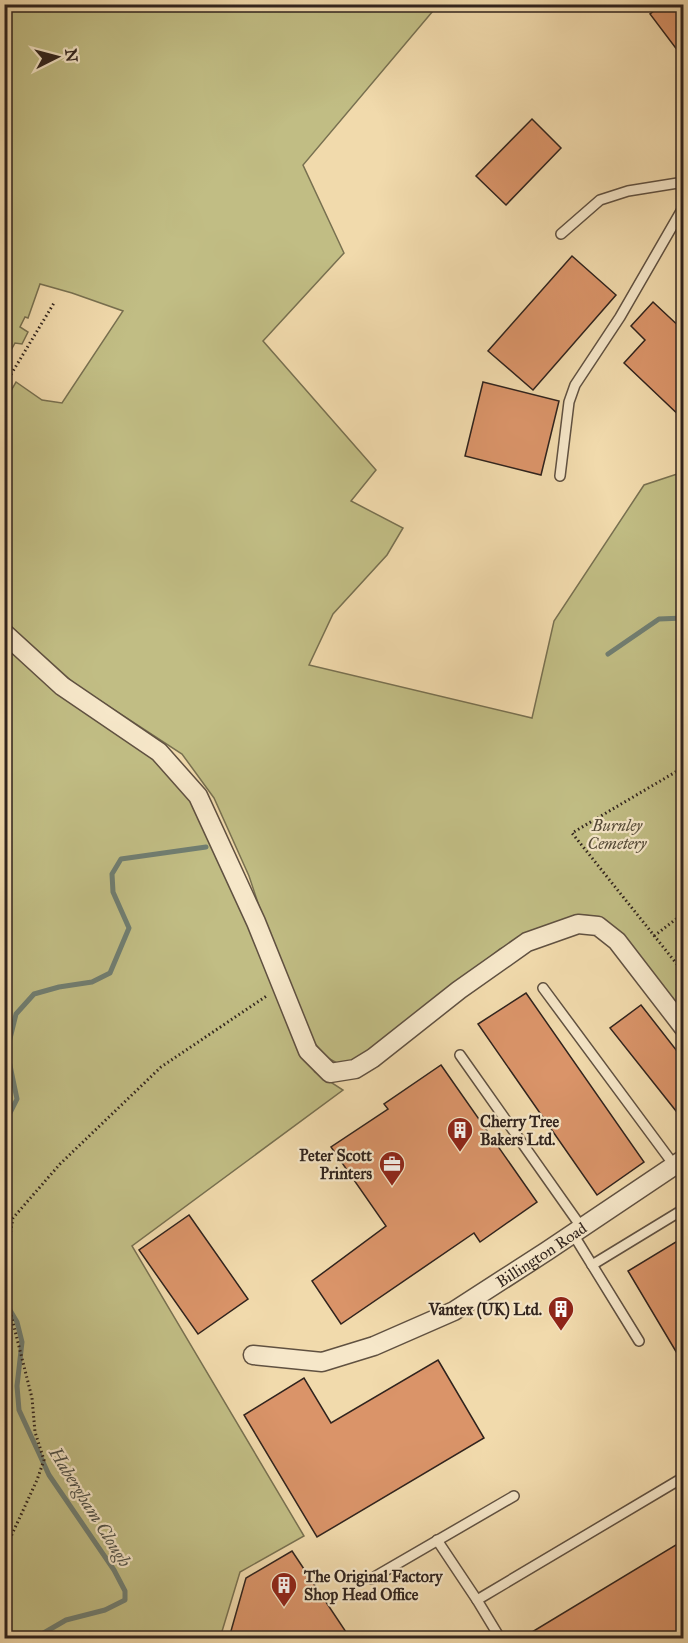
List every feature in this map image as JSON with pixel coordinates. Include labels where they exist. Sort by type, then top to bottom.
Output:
[{"type":"street","points":[[4,633],[62,686],[159,752],[198,796],[256,922],[308,1051],[330,1073],[355,1069],[374,1058],[459,990],[527,942],[578,924],[598,926],[617,941],[684,1028]]},
{"type":"street","name":"Billington Road","points":[[253,1355],[322,1362],[374,1346],[454,1311],[679,1162]]},
{"type":"lane","points":[[561,234],[600,200],[628,191],[684,182]]},
{"type":"lane","points":[[560,476],[569,402],[575,385],[621,317],[684,206]]},
{"type":"lane","points":[[543,988],[679,1162]]},
{"type":"lane","points":[[460,1055],[578,1231],[592,1265],[639,1341]]},
{"type":"lane","points":[[592,1265],[684,1209]]},
{"type":"lane","points":[[477,1600],[684,1477]]},
{"type":"lane","points":[[371,1579],[514,1496]]},
{"type":"lane","points":[[437,1540],[500,1638]]},
{"type":"path","points":[[4,386],[54,303]]},
{"type":"path","points":[[684,767],[572,833],[684,973]]},
{"type":"path","points":[[654,936],[684,913]]},
{"type":"path","points":[[4,1546],[8,1543],[44,1460],[35,1432],[32,1398],[7,1299],[5,1264],[13,1218],[60,1164],[161,1066],[282,986]]},
{"type":"green space","name":"Burnley Cemetery","points":[[5,5],[438,5],[303,165],[344,253],[263,341],[376,470],[351,501],[403,528],[387,555],[333,614],[309,665],[532,718],[554,621],[644,485],[683,472],[683,1028],[598,917],[584,915],[546,927],[500,949],[360,1060],[337,1063],[326,1057],[312,1040],[264,921],[249,876],[214,798],[182,754],[76,685],[5,621],[5,401],[16,382],[42,400],[62,403],[123,311],[40,284],[28,318],[25,317],[20,327],[28,332],[22,344],[15,343],[5,361]]},
{"type":"green space","points":[[4,644],[159,760],[193,805],[252,932],[294,1040],[315,1072],[343,1090],[132,1246],[304,1536],[240,1572],[220,1638],[5,1638]]},
{"type":"building","points":[[663,4],[684,4],[684,59],[650,14]]},
{"type":"building","points":[[532,119],[561,148],[506,205],[476,176]]},
{"type":"building","points":[[572,256],[616,295],[533,390],[488,351]]},
{"type":"building","points":[[653,302],[684,331],[684,420],[624,363],[645,340],[631,326]]},
{"type":"building","points":[[483,382],[559,401],[541,475],[465,456]]},
{"type":"building","points":[[526,993],[644,1162],[597,1195],[478,1024]]},
{"type":"building","points":[[641,1005],[684,1060],[684,1121],[610,1028]]},
{"type":"building","points":[[441,1065],[537,1202],[480,1242],[474,1233],[341,1324],[312,1281],[386,1226],[331,1147],[388,1109],[384,1104]]},
{"type":"building","points":[[189,1215],[248,1299],[198,1334],[139,1250]]},
{"type":"building","points":[[684,1237],[684,1365],[628,1271]]},
{"type":"building","points":[[438,1360],[484,1438],[317,1537],[244,1415],[304,1378],[331,1423]]},
{"type":"building","points":[[684,1540],[684,1638],[522,1638]]},
{"type":"building","name":"The Original Factory Shop Head Office","points":[[292,1551],[350,1638],[229,1638],[246,1578]]},
{"type":"waterway","name":"Habergham Clough","points":[[608,654],[659,619],[684,618]]},
{"type":"waterway","name":"Habergham Clough","points":[[4,1125],[17,1099],[7,1051],[16,1014],[34,994],[92,982],[110,973],[129,928],[113,892],[112,874],[121,859],[206,847]]},
{"type":"waterway","name":"Habergham Clough","points":[[4,1300],[17,1322],[22,1342],[17,1386],[19,1410],[49,1475],[114,1570],[125,1591],[125,1600],[105,1610],[66,1620],[35,1638]]},
{"type":"place","name":"Cherry Tree Bakers Ltd.","points":[[460,1153]]},
{"type":"place","name":"Peter Scott Printers","points":[[392,1187]]},
{"type":"place","name":"Vantex (UK) Ltd.","points":[[561,1332]]},
{"type":"place","name":"The Original Factory Shop Head Office","points":[[284,1608]]}]
